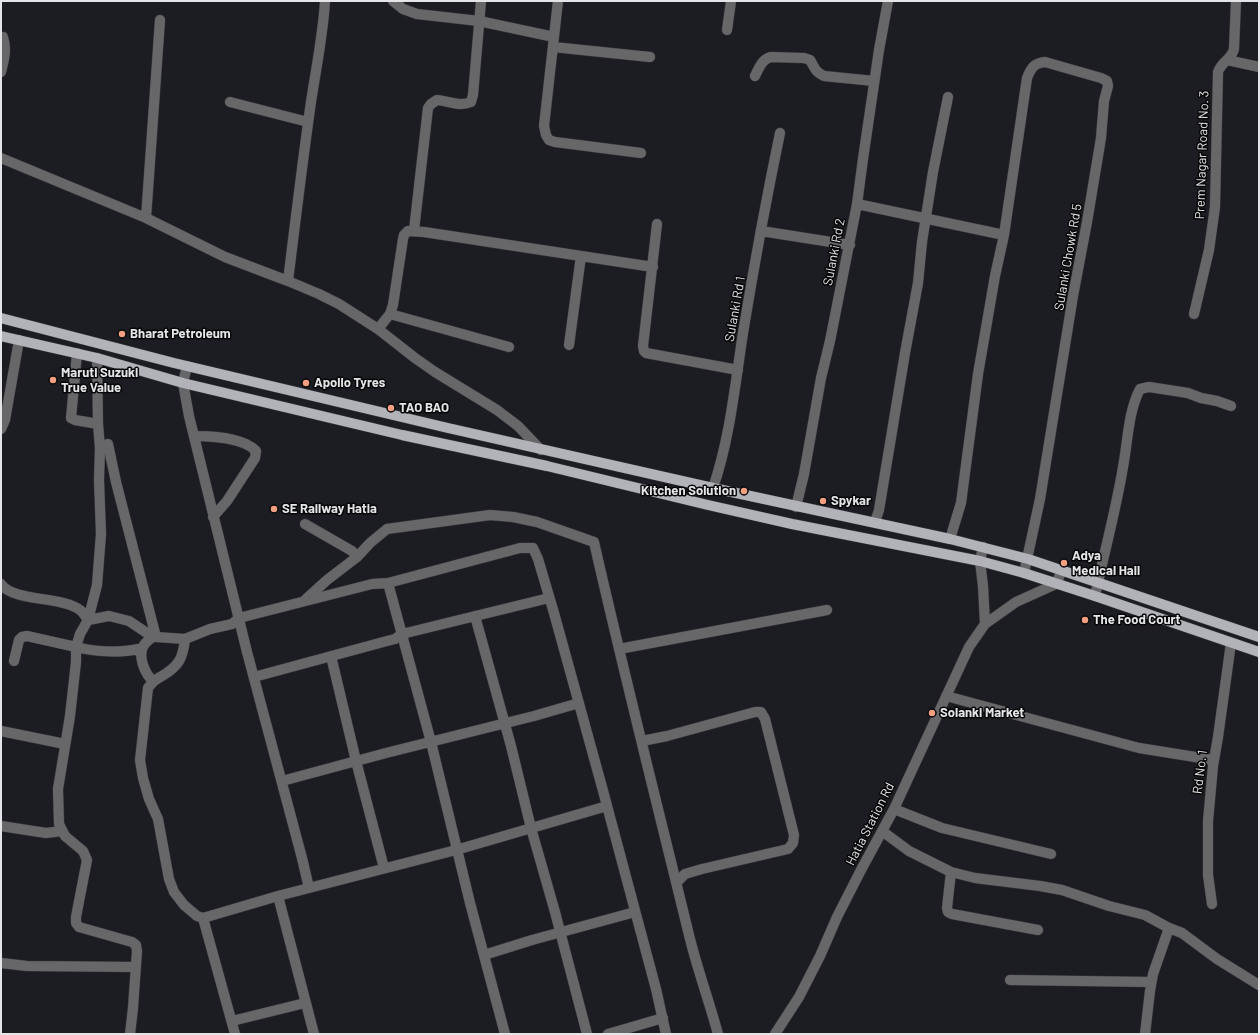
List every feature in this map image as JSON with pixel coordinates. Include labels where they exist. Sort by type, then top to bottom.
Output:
[{"type":"main road","points":[[1,318],[187,366],[541,450],[875,522],[983,547],[1028,559],[1098,581],[1259,637]]},
{"type":"main road","points":[[1,336],[97,358],[183,383],[395,433],[547,466],[715,507],[792,524],[980,561],[1024,573],[1095,596],[1259,652]]},
{"type":"street","points":[[288,281],[308,122],[324,25],[326,1]]},
{"type":"street","points":[[393,1],[403,9],[417,14],[479,21],[554,37]]},
{"type":"street","points":[[414,230],[428,108],[437,100],[460,104],[471,102],[473,95],[481,1]]},
{"type":"street","points":[[558,1],[544,126],[549,140],[641,153]]},
{"type":"street","points":[[727,30],[731,1]]},
{"type":"street","name":"Sulanki Rd 2","points":[[796,506],[804,474],[821,378],[850,245],[874,82],[888,1]]},
{"type":"street","name":"Prem Nagar Road No. 3","points":[[1194,314],[1209,250],[1215,207],[1218,72],[1222,65],[1232,55],[1234,49],[1236,1]]},
{"type":"street","points":[[146,218],[160,20]]},
{"type":"street","points":[[1,37],[3,37],[5,44],[5,52],[1,72]]},
{"type":"street","points":[[553,47],[650,57]]},
{"type":"street","points":[[755,76],[766,58],[804,58],[810,60],[814,70],[824,76],[874,82]]},
{"type":"street","points":[[1227,60],[1259,67]]},
{"type":"street","name":"Sulanki Chowk Rd 5","points":[[1004,235],[1030,70],[1039,63],[1045,62],[1107,81],[1108,86],[1104,101],[1101,138],[1087,222],[1073,296],[1040,499],[1024,573]]},
{"type":"street","points":[[875,522],[879,510],[918,283],[933,172],[948,97]]},
{"type":"street","points":[[230,102],[308,122]]},
{"type":"street","name":"Sulanki Rd 1","points":[[713,488],[733,407],[761,231],[780,133]]},
{"type":"street","points":[[1,158],[146,218],[225,257],[288,281],[339,304],[378,329],[435,372],[497,410],[518,426],[541,450]]},
{"type":"street","points":[[857,204],[1004,235],[994,276],[978,374],[961,503],[950,539]]},
{"type":"street","points":[[657,224],[643,346],[644,351],[646,353],[738,370]]},
{"type":"street","points":[[378,329],[390,314],[395,294],[403,239],[404,235],[408,231],[414,230],[653,267]]},
{"type":"street","points":[[761,231],[850,245]]},
{"type":"street","points":[[569,345],[581,256]]},
{"type":"street","points":[[390,314],[509,347]]},
{"type":"street","points":[[1,429],[5,420],[19,340]]},
{"type":"street","points":[[77,353],[71,418],[98,424]]},
{"type":"street","points":[[97,358],[100,448],[99,566],[97,585],[88,620],[80,634],[76,647],[76,662],[58,789],[59,824],[65,836],[83,851],[87,860],[76,923],[79,927],[132,942],[136,945],[136,967],[130,1034]]},
{"type":"street","points":[[187,366],[183,383],[189,416],[213,517],[309,888]]},
{"type":"street","points":[[1095,596],[1123,467],[1134,404],[1140,389],[1149,386],[1188,393],[1232,406]]},
{"type":"street","points":[[194,436],[220,438],[240,442],[250,445],[256,451],[254,458],[227,501],[213,517]]},
{"type":"street","points":[[108,444],[116,482],[155,637]]},
{"type":"street","points":[[304,601],[387,530],[490,516],[512,517],[537,522],[594,542],[618,649],[677,882],[689,937],[718,1034]]},
{"type":"street","points":[[305,524],[352,551],[357,557]]},
{"type":"street","points":[[983,547],[980,561],[985,624]]},
{"type":"street","points":[[88,620],[109,616],[128,621],[155,637],[185,639],[210,629],[232,624],[239,618],[304,601],[372,584],[388,583],[520,548],[533,548],[550,598],[579,703],[626,876],[666,1034]]},
{"type":"street","points":[[1056,584],[1062,570]]},
{"type":"street","points":[[388,583],[431,742],[456,850],[505,1034]]},
{"type":"street","points":[[1,584],[4,588],[16,593],[72,606],[81,610],[88,620]]},
{"type":"street","name":"Hatia Station Rd","points":[[775,1034],[803,990],[837,917],[894,809],[969,647],[985,624],[1016,602],[1056,584]]},
{"type":"street","points":[[254,677],[395,639],[402,634],[550,598]]},
{"type":"street","points":[[618,649],[827,610]]},
{"type":"street","points":[[475,616],[505,723],[531,828],[586,1034]]},
{"type":"street","points":[[14,661],[19,640],[22,637],[27,636],[101,651],[124,651],[138,649],[148,676],[153,680]]},
{"type":"street","points":[[141,655],[144,645],[155,637]]},
{"type":"street","points":[[185,639],[184,650],[180,662],[173,670],[153,680],[148,688],[140,760],[149,799],[158,819],[169,879],[174,892],[184,905],[197,916],[203,918],[278,896],[456,850],[607,806]]},
{"type":"street","name":"Rd No. 1","points":[[1212,904],[1208,876],[1208,821],[1214,760],[1231,643]]},
{"type":"street","points":[[331,656],[356,761],[384,868]]},
{"type":"street","points":[[946,696],[1134,747],[1214,760]]},
{"type":"street","points":[[282,781],[579,703]]},
{"type":"street","points":[[642,741],[667,736],[754,712],[761,712],[765,719],[780,776],[794,835],[791,846],[788,849],[685,874],[677,882]]},
{"type":"street","points":[[1,731],[65,744]]},
{"type":"street","points":[[894,809],[942,828],[1051,854]]},
{"type":"street","points":[[1,826],[46,833],[62,831]]},
{"type":"street","points":[[882,831],[909,851],[951,872],[975,878],[1062,890],[1109,906],[1145,915],[1182,933],[1218,959],[1259,985]]},
{"type":"street","points":[[951,872],[946,908],[948,912],[1038,930]]},
{"type":"street","points":[[278,896],[314,1034]]},
{"type":"street","points":[[484,955],[635,912]]},
{"type":"street","points":[[203,918],[235,1034]]},
{"type":"street","points":[[1145,1034],[1151,982],[1169,928]]},
{"type":"street","points":[[1,963],[26,966],[136,967]]},
{"type":"street","points":[[1010,980],[1151,982]]},
{"type":"street","points":[[232,1021],[305,1003]]},
{"type":"street","points":[[608,1034],[662,1018]]},
{"type":"place","name":"Bharat Petroleum","points":[[122,334]]},
{"type":"place","name":"Maruti Suzuki True Value","points":[[53,380]]},
{"type":"place","name":"Apollo Tyres","points":[[306,383]]},
{"type":"place","name":"TAO BAO","points":[[391,408]]},
{"type":"place","name":"Kitchen Solution","points":[[744,491]]},
{"type":"place","name":"Spykar","points":[[823,501]]},
{"type":"place","name":"SE Railway Hatia","points":[[274,509]]},
{"type":"place","name":"Adya Medical Hall","points":[[1064,563]]},
{"type":"place","name":"The Food Court","points":[[1085,620]]},
{"type":"place","name":"Solanki Market","points":[[932,713]]}]
